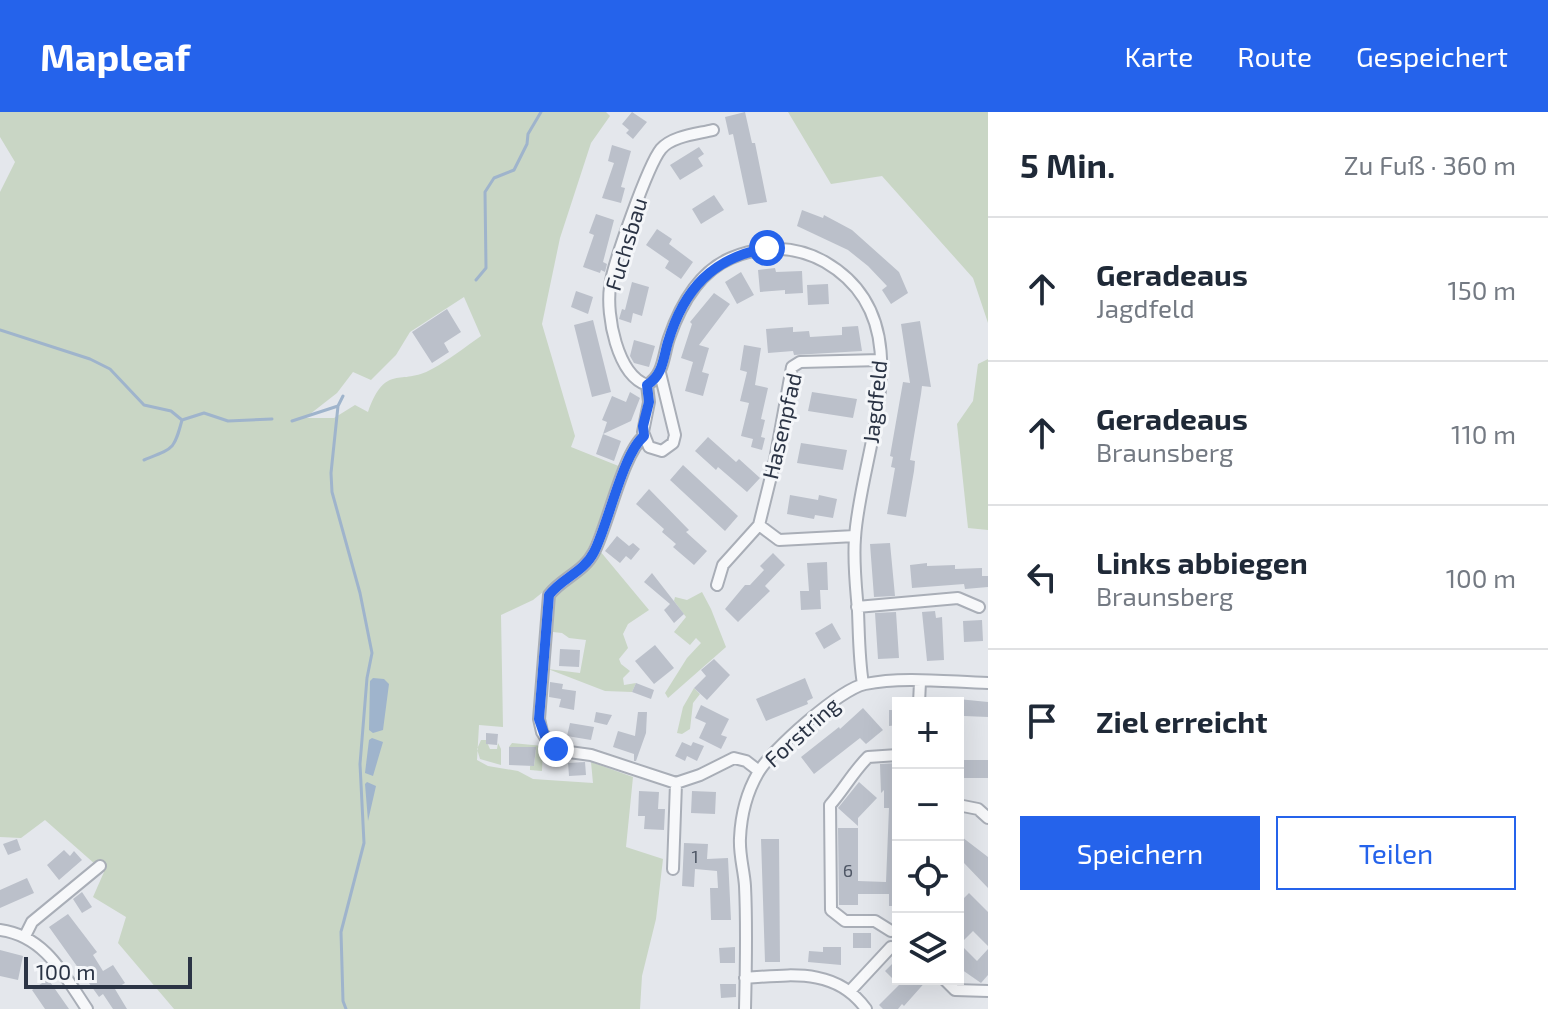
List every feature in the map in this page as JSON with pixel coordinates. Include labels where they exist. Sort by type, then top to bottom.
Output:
[{"type":"street","name":"Fuchsbau","points":[[647,385],[629,373],[622,360],[609,307],[610,284],[650,169],[663,147],[682,137],[713,130]]},
{"type":"street","name":"Jagdfeld","points":[[660,373],[675,323],[695,285],[729,258],[767,248],[800,251],[814,256],[841,274],[864,301],[873,317],[881,360],[877,414],[855,536],[863,684]]},
{"type":"street","name":"Hasenpfad","points":[[717,585],[723,565],[759,525],[792,367],[800,362],[881,360]]},
{"type":"street","points":[[660,373],[673,424],[675,439],[666,449],[658,451],[649,447],[644,436],[643,426],[649,402],[647,385],[660,373]]},
{"type":"street","points":[[644,436],[637,442],[592,556],[549,595],[539,719],[547,742],[556,749],[591,755],[676,783],[734,758],[746,761],[759,771],[745,806],[740,837],[747,934],[745,1009]]},
{"type":"street","points":[[759,525],[779,540],[855,536]]},
{"type":"street","points":[[857,607],[958,598],[979,607]]},
{"type":"street","points":[[919,697],[920,682]]},
{"type":"street","name":"Forstring","points":[[759,771],[772,754],[804,725],[863,684],[988,683]]},
{"type":"street","points":[[892,755],[868,757],[830,805],[831,910],[845,921],[875,921],[892,928]]},
{"type":"street","points":[[673,869],[676,783]]},
{"type":"street","points":[[964,806],[978,809],[988,818]]},
{"type":"street","points":[[25,936],[32,922],[100,866]]},
{"type":"street","points":[[0,930],[25,936],[40,945],[54,960],[87,1009]]},
{"type":"street","points":[[851,990],[892,952]]},
{"type":"street","points":[[745,978],[822,977],[851,990],[866,1009]]},
{"type":"street","points":[[950,985],[955,990],[988,991]]},
{"type":"green space","points":[[0,112],[606,112],[610,116],[591,143],[560,238],[542,324],[575,436],[571,447],[621,467],[584,559],[533,600],[501,615],[503,727],[479,725],[477,760],[488,766],[518,771],[533,779],[593,783],[591,762],[633,777],[626,847],[663,859],[656,919],[642,976],[640,1009],[174,1009],[118,943],[126,917],[93,897],[104,872],[45,820],[21,838],[0,837],[0,192],[15,162],[0,137]],"holes":[[[464,297],[481,336],[432,369],[388,381],[381,387],[368,412],[355,405],[334,418],[305,418],[337,393],[353,372],[371,380],[396,355],[410,332]]]},
{"type":"green space","points":[[788,112],[988,112],[988,323],[973,278],[882,176],[831,184]]},
{"type":"green space","points":[[988,359],[988,530],[968,528],[957,424],[973,401],[978,364]]},
{"type":"green space","points":[[600,551],[649,610],[628,624],[623,634],[628,648],[619,659],[630,671],[623,678],[624,685],[636,683],[632,692],[605,691],[548,669],[580,673],[586,640],[553,632],[551,638],[553,598],[580,575]]},
{"type":"green space","points":[[702,592],[726,647],[668,698],[665,693],[687,658],[701,643],[696,638],[690,645],[674,632],[686,617],[674,601],[675,597],[687,600]]},
{"type":"green space","points":[[694,688],[700,694],[693,703],[690,729],[682,734],[677,733],[683,707]]},
{"type":"green space","points":[[481,740],[486,740],[490,749],[497,749],[498,743],[501,765],[480,759],[477,749]]},
{"type":"green space","points":[[512,743],[543,746],[542,771],[530,770],[530,766],[534,766],[536,750],[509,747]]},
{"type":"water","points":[[373,678],[384,679],[389,684],[383,730],[373,733],[369,730],[370,681]]},
{"type":"water","points":[[372,738],[383,742],[373,776],[365,773],[369,740]]},
{"type":"water","points":[[365,784],[376,786],[368,821]]},
{"type":"building","points":[[632,112],[647,122],[633,139],[622,124]]},
{"type":"building","points":[[745,112],[767,202],[748,205],[733,134],[729,135],[725,117]]},
{"type":"building","points":[[612,145],[631,151],[621,187],[625,188],[621,203],[602,198],[614,163],[608,161]]},
{"type":"building","points":[[699,147],[704,154],[698,158],[703,166],[680,180],[670,165]]},
{"type":"building","points":[[714,195],[724,210],[701,224],[692,209]]},
{"type":"building","points":[[802,210],[823,218],[824,215],[852,230],[899,272],[908,293],[891,304],[882,290],[887,286],[868,266],[848,250],[797,226]]},
{"type":"building","points":[[596,214],[614,220],[603,262],[607,264],[605,272],[601,270],[600,273],[583,267],[594,235],[589,233]]},
{"type":"building","points":[[657,229],[672,239],[669,244],[693,262],[681,279],[665,268],[669,261],[646,245]]},
{"type":"building","points":[[775,268],[776,272],[802,271],[803,293],[785,294],[785,290],[760,292],[758,270]]},
{"type":"building","points":[[741,272],[754,295],[737,304],[725,282]]},
{"type":"building","points":[[632,282],[649,287],[642,316],[633,313],[631,323],[619,319],[622,309],[625,310]]},
{"type":"building","points":[[828,284],[829,304],[808,305],[807,285]]},
{"type":"building","points":[[576,291],[593,297],[588,314],[571,307]]},
{"type":"building","points":[[714,293],[730,304],[699,345],[709,348],[702,372],[709,374],[703,396],[685,391],[693,362],[681,358],[692,324],[690,322]]},
{"type":"building","points":[[447,309],[461,332],[444,343],[449,352],[432,363],[412,332]]},
{"type":"building","points":[[593,320],[611,392],[592,397],[574,325]]},
{"type":"building","points":[[920,321],[931,387],[922,386],[910,460],[915,461],[906,517],[887,514],[895,468],[891,467],[893,457],[890,456],[903,382],[910,383],[901,324]]},
{"type":"building","points":[[858,326],[862,351],[794,355],[793,351],[768,353],[766,329],[793,327],[793,332],[809,331],[810,337],[842,335],[842,327]]},
{"type":"building","points":[[634,340],[655,346],[649,367],[634,363],[630,356]]},
{"type":"building","points":[[744,345],[761,348],[755,385],[768,388],[761,419],[765,420],[762,450],[751,447],[753,439],[741,436],[749,403],[740,401],[747,372],[740,370]]},
{"type":"building","points":[[630,392],[640,398],[631,421],[603,434],[607,422],[602,420],[612,396],[626,402]]},
{"type":"building","points":[[812,392],[857,399],[853,418],[808,411]]},
{"type":"building","points":[[603,434],[621,441],[614,461],[596,454]]},
{"type":"building","points":[[708,437],[760,478],[747,492],[695,451]]},
{"type":"building","points":[[801,443],[847,450],[843,470],[797,463]]},
{"type":"building","points":[[683,465],[738,516],[725,531],[670,480]]},
{"type":"building","points":[[649,489],[707,551],[694,565],[673,547],[676,544],[662,532],[664,529],[636,504]]},
{"type":"building","points":[[790,495],[818,500],[819,495],[837,499],[833,518],[815,515],[814,519],[787,514]]},
{"type":"building","points":[[617,536],[629,546],[633,543],[640,549],[631,560],[626,556],[620,563],[605,551]]},
{"type":"building","points":[[890,543],[895,596],[874,597],[870,544]]},
{"type":"building","points":[[773,553],[785,565],[765,586],[770,591],[738,622],[725,609],[745,585],[750,585],[764,570],[760,566]]},
{"type":"building","points":[[827,562],[828,590],[820,590],[821,609],[801,610],[800,591],[809,591],[807,563]]},
{"type":"building","points":[[927,563],[927,566],[955,565],[955,569],[982,568],[982,576],[988,576],[988,587],[965,589],[964,584],[912,588],[910,565]]},
{"type":"building","points":[[652,573],[684,614],[674,623],[664,610],[670,604],[644,582]]},
{"type":"building","points":[[935,611],[936,618],[942,617],[944,660],[927,661],[922,612]]},
{"type":"building","points":[[896,612],[899,658],[878,659],[875,613]]},
{"type":"building","points":[[982,620],[983,641],[964,642],[963,621]]},
{"type":"building","points":[[832,623],[841,639],[824,649],[815,633]]},
{"type":"building","points":[[655,645],[674,668],[654,684],[635,661]]},
{"type":"building","points":[[560,649],[580,650],[579,667],[559,666]]},
{"type":"building","points":[[714,659],[730,675],[707,700],[694,688],[706,676],[701,670]]},
{"type":"building","points":[[805,678],[813,698],[807,701],[808,704],[766,721],[756,699]]},
{"type":"building","points":[[550,682],[563,684],[562,689],[576,691],[574,710],[559,707],[561,699],[549,697]]},
{"type":"building","points":[[636,683],[654,690],[651,699],[632,692]]},
{"type":"building","points":[[964,700],[988,702],[988,717],[964,716]]},
{"type":"building","points":[[701,705],[729,719],[721,735],[727,737],[721,749],[699,738],[706,723],[695,718]]},
{"type":"building","points":[[863,708],[883,730],[866,744],[860,738],[814,774],[801,757]]},
{"type":"building","points":[[889,710],[892,710],[892,726],[889,726]]},
{"type":"building","points":[[596,712],[612,715],[607,725],[594,722]]},
{"type":"building","points":[[638,712],[647,712],[646,733],[634,761],[634,754],[613,747],[618,731],[635,736]]},
{"type":"building","points":[[570,723],[594,727],[591,740],[567,736]]},
{"type":"building","points":[[486,733],[498,734],[497,745],[486,744]]},
{"type":"building","points":[[682,742],[704,746],[697,761],[687,756],[685,761],[675,756]]},
{"type":"building","points":[[509,747],[536,747],[534,766],[509,765]]},
{"type":"building","points":[[964,760],[988,760],[988,778],[964,778]]},
{"type":"building","points":[[585,762],[586,775],[569,776],[568,763]]},
{"type":"building","points":[[892,763],[892,906],[889,906],[889,894],[858,894],[858,905],[839,905],[838,828],[858,828],[858,881],[886,882],[889,808],[884,808],[880,764]]},
{"type":"building","points":[[859,782],[877,798],[858,818],[858,826],[838,808]]},
{"type":"building","points":[[639,791],[659,792],[658,809],[665,809],[664,830],[644,829],[645,816],[638,816]]},
{"type":"building","points":[[692,791],[716,792],[715,814],[691,813]]},
{"type":"building","points":[[17,839],[21,850],[8,855],[3,844]]},
{"type":"building","points":[[761,839],[779,839],[780,962],[765,962]]},
{"type":"building","points":[[964,839],[988,857],[988,888],[964,863]]},
{"type":"building","points":[[684,843],[708,844],[707,859],[728,858],[731,920],[711,920],[710,888],[718,888],[717,871],[695,869],[694,887],[682,886]]},
{"type":"building","points":[[64,850],[70,856],[74,851],[82,860],[59,880],[47,865]]},
{"type":"building","points":[[27,878],[34,893],[0,908],[0,890]]},
{"type":"building","points":[[82,892],[92,907],[82,913],[73,899]]},
{"type":"building","points":[[969,893],[988,912],[988,946],[973,931],[964,940],[964,898]]},
{"type":"building","points":[[68,914],[97,952],[93,955],[103,971],[113,965],[125,983],[115,989],[127,1009],[113,1009],[103,994],[99,997],[49,927]]},
{"type":"building","points":[[853,933],[871,933],[871,948],[853,948]]},
{"type":"building","points":[[735,947],[735,963],[720,963],[719,948]]},
{"type":"building","points":[[823,947],[841,947],[841,965],[808,962],[809,951],[823,952]]},
{"type":"building","points":[[964,948],[977,961],[988,949],[988,975],[981,983],[964,971]]},
{"type":"building","points":[[0,950],[23,956],[18,980],[0,976]]},
{"type":"building","points":[[892,964],[892,978],[885,971]]},
{"type":"building","points":[[48,979],[69,1009],[45,1009],[32,990]]},
{"type":"building","points":[[720,984],[736,984],[736,997],[721,998]]},
{"type":"building","points":[[899,985],[923,985],[898,1009],[883,1009],[879,1005]]},
{"type":"waterway","points":[[476,280],[486,268],[485,192],[494,178],[514,170],[527,144],[528,134],[541,112]]},
{"type":"waterway","points":[[0,330],[90,359],[110,369],[144,405],[171,411],[182,420],[204,413],[228,421],[272,419]]},
{"type":"waterway","points":[[343,396],[338,406],[332,492],[360,593],[372,653],[360,764],[364,843],[341,932],[343,1001],[346,1009]]},
{"type":"waterway","points":[[292,421],[338,406]]},
{"type":"waterway","points":[[144,460],[171,447],[182,420]]},
{"type":"route","points":[[556,749],[547,742],[539,719],[549,595],[592,556],[619,483],[637,442],[644,436],[643,426],[649,402],[647,385],[660,373],[681,308],[695,285],[729,258],[767,248]]}]
